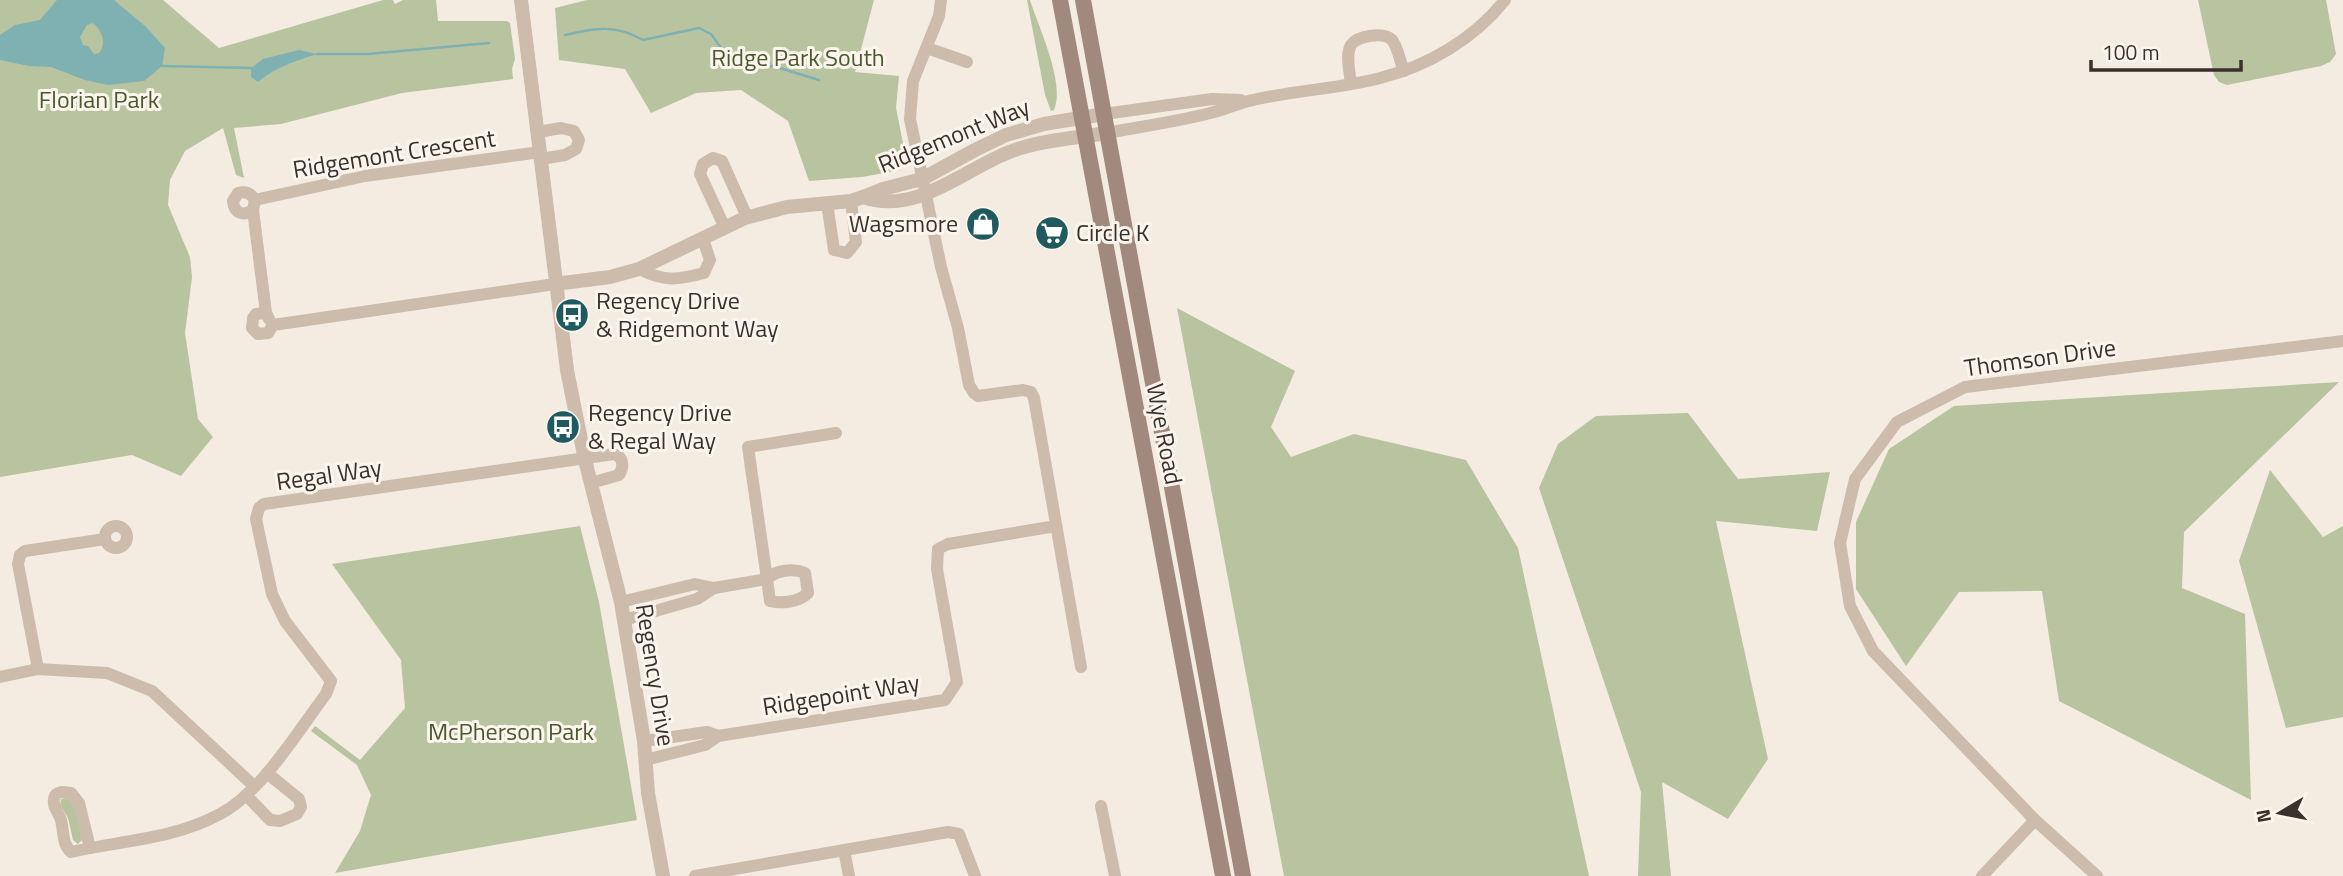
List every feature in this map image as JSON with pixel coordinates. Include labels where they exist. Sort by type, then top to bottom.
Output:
[{"type":"main road","name":"Wye Road","points":[[1060,0],[1223,876]]},
{"type":"main road","name":"Wye Road","points":[[1083,0],[1243,876]]},
{"type":"street","name":"Regency Drive","points":[[521,0],[567,370],[585,460],[621,602],[643,741],[648,793],[663,876]]},
{"type":"street","points":[[941,0],[939,16],[913,80],[910,108],[912,132],[969,385],[978,396],[1023,390],[1031,392],[1034,398],[1081,667]]},
{"type":"street","points":[[1107,133],[1216,112],[1252,100],[1380,79],[1404,71],[1454,47],[1480,26],[1505,0]]},
{"type":"street","points":[[1351,84],[1348,54],[1350,46],[1367,37],[1386,36],[1392,40],[1404,71]]},
{"type":"street","points":[[927,48],[967,62]]},
{"type":"street","points":[[1104,114],[1212,99],[1252,100]]},
{"type":"street","name":"Ridgemont Way","points":[[555,284],[610,277],[639,269],[747,217],[787,207],[857,199],[892,201],[924,186],[979,148],[1006,135],[1045,124],[1104,114]]},
{"type":"street","points":[[538,132],[561,128],[574,131],[579,139],[576,149],[565,155],[540,156]]},
{"type":"street","name":"Ridgemont Way","points":[[924,186],[948,184],[978,166],[1030,145],[1107,133]]},
{"type":"street","name":"Ridgemont Crescent","points":[[273,325],[266,313],[254,205],[365,176],[540,156]]},
{"type":"street","points":[[724,228],[700,174],[703,164],[713,158],[722,161],[747,217]]},
{"type":"street","points":[[827,203],[834,250],[847,253],[856,242],[857,199]]},
{"type":"street","points":[[639,269],[658,279],[670,280],[704,273],[710,260],[703,239]]},
{"type":"street","name":"Ridgemont Crescent","points":[[273,325],[555,284]]},
{"type":"street","name":"Ridgemont Crescent","points":[[266,313],[256,314],[252,328],[263,335],[271,330],[273,325]]},
{"type":"street","name":"Thomson Drive","points":[[2097,876],[2035,820],[1873,651],[1850,606],[1840,543],[1855,479],[1897,422],[1965,387],[2343,341]]},
{"type":"street","points":[[621,602],[695,584],[714,588],[767,579],[748,447],[836,433]]},
{"type":"street","points":[[585,460],[614,454],[622,460],[619,475],[591,483]]},
{"type":"street","name":"Regal Way","points":[[90,848],[163,835],[198,825],[222,813],[267,773],[326,694],[331,681],[285,621],[272,594],[256,519],[259,508],[264,504],[585,460]]},
{"type":"street","name":"Ridgepoint Way","points":[[645,760],[705,746],[718,736],[945,700],[957,682],[937,569],[938,549],[948,544],[1056,526]]},
{"type":"street","points":[[38,669],[18,564],[20,555],[25,551],[105,539]]},
{"type":"street","points":[[624,620],[698,600],[714,588]]},
{"type":"street","points":[[0,677],[38,669],[107,673],[152,691],[250,790],[270,820],[280,821],[297,814],[301,807],[299,799],[267,773]]},
{"type":"street","name":"Ridgepoint Way","points":[[643,741],[707,732],[718,736]]},
{"type":"street","points":[[71,793],[79,803],[90,848],[71,852],[65,847],[61,818],[55,807],[54,799],[57,794],[71,793]]},
{"type":"street","points":[[1101,806],[1115,876]]},
{"type":"street","points":[[1982,876],[2035,820]]},
{"type":"street","points":[[695,876],[954,832],[959,834],[975,876]]},
{"type":"street","points":[[844,850],[849,876]]},
{"type":"green space","name":"Florian Park","points":[[0,0],[163,0],[219,48],[383,0],[393,0],[395,4],[403,0],[436,0],[438,21],[510,23],[515,59],[513,79],[402,93],[281,124],[234,128],[244,178],[236,175],[223,128],[185,151],[170,180],[168,205],[190,257],[192,277],[185,333],[198,419],[213,437],[181,476],[132,455],[0,477]]},
{"type":"green space","name":"Ridge Park South","points":[[587,0],[874,0],[855,72],[899,76],[896,108],[906,158],[901,170],[862,177],[809,181],[788,121],[741,90],[696,93],[651,113],[625,69],[559,60],[555,8]]},
{"type":"green space","points":[[1027,0],[1030,0],[1054,71],[1057,99],[1054,110],[1051,111],[1045,95]]},
{"type":"green space","points":[[2198,0],[2326,0],[2336,54],[2330,62],[2321,66],[2227,85],[2219,82],[2214,75]]},
{"type":"green space","points":[[1177,308],[1295,371],[1271,427],[1291,457],[1354,434],[1466,460],[1518,548],[1589,876],[1284,876]]},
{"type":"green space","points":[[2339,382],[2184,532],[2182,588],[2245,614],[2251,800],[2059,701],[2042,591],[1959,592],[1906,666],[1856,589],[1856,522],[1889,449],[1954,406]]},
{"type":"green space","points":[[1688,413],[1738,479],[1830,472],[1817,531],[1716,521],[1768,759],[1728,819],[1662,782],[1671,876],[1638,876],[1641,792],[1539,488],[1558,444],[1596,416]]},
{"type":"green space","points":[[2270,470],[2323,537],[2343,526],[2343,717],[2286,728],[2239,561]]},
{"type":"green space","name":"McPherson Park","points":[[580,526],[599,602],[637,820],[335,873],[360,831],[371,795],[357,765],[311,731],[315,726],[360,760],[405,708],[401,660],[332,564]]},
{"type":"green space","points":[[67,798],[76,808],[82,840],[78,844],[73,840],[68,818],[60,805],[61,799]]},
{"type":"water","points":[[57,0],[114,0],[145,26],[165,48],[162,66],[144,81],[108,85],[85,80],[51,67],[0,60],[0,35],[15,25],[40,20]],"holes":[[[93,23],[101,33],[103,46],[99,53],[94,54],[88,46],[83,45],[80,37],[87,25]]]},
{"type":"water","points":[[299,50],[317,54],[279,68],[258,82],[251,77],[251,68],[263,59]]},
{"type":"waterway","points":[[565,35],[605,29],[623,31],[643,40],[699,28],[711,34],[729,59],[744,67],[773,66],[819,80]]},
{"type":"waterway","points":[[317,54],[368,54],[489,43]]},
{"type":"waterway","points":[[162,66],[251,68]]},
{"type":"place","name":"Wagsmore","points":[[983,224]]},
{"type":"place","name":"Circle K","points":[[1052,233]]},
{"type":"place","name":"Regency Drive & Ridgemont Way","points":[[572,315]]},
{"type":"place","name":"Regency Drive & Regal Way","points":[[563,427]]}]
